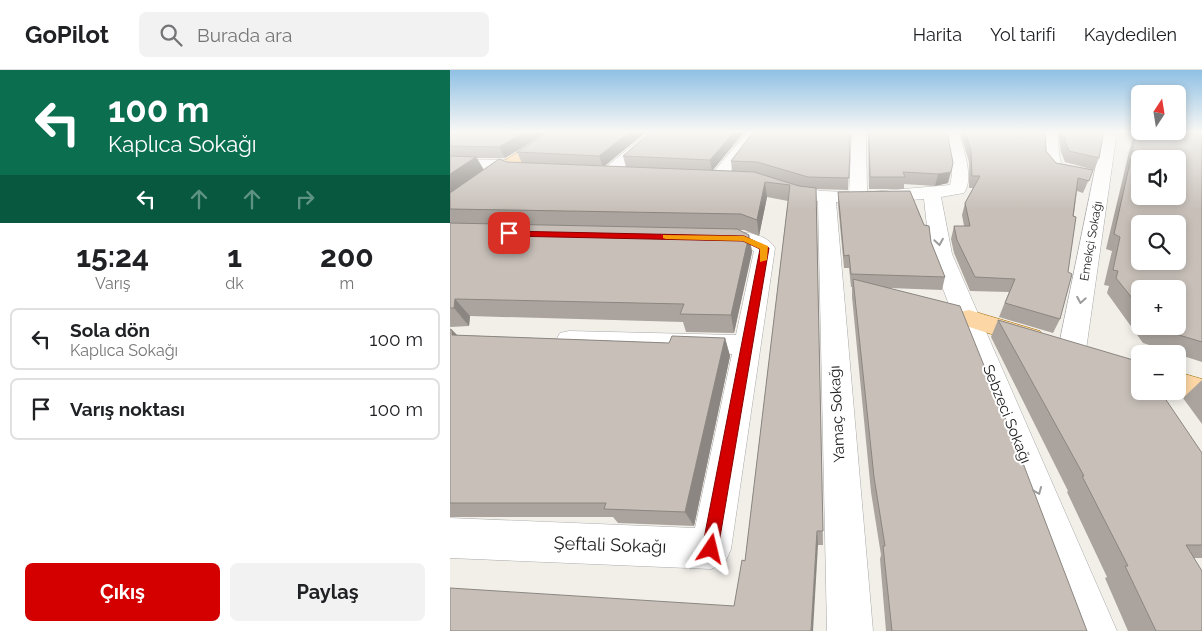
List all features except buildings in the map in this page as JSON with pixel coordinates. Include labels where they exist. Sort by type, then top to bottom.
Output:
[{"type":"main road","points":[[454,200],[520,157]]},
{"type":"main road","points":[[969,318],[1098,358]]},
{"type":"main road","points":[[1186,386],[1202,391]]},
{"type":"street","points":[[606,175],[627,157]]},
{"type":"street","points":[[717,178],[734,157]]},
{"type":"street","points":[[858,196],[859,157]]},
{"type":"street","name":"Sebzeci Sokağı","points":[[957,157],[960,175],[945,192],[941,254],[969,318],[1094,631]]},
{"type":"street","points":[[1052,157],[1052,162],[1059,170],[1101,178]]},
{"type":"street","name":"Emekçi Sokağı","points":[[1072,350],[1105,157]]},
{"type":"street","points":[[450,164],[507,165],[515,170],[542,172]]},
{"type":"street","points":[[588,174],[633,176]]},
{"type":"street","points":[[698,177],[740,179]]},
{"type":"street","points":[[767,184],[806,196],[826,197],[919,196],[945,192]]},
{"type":"street","name":"Yamaç Sokağı","points":[[826,197],[850,631]]},
{"type":"street","name":"Şeftali Sokağı","points":[[450,538],[711,549],[765,248],[744,238],[695,237]]},
{"type":"street","points":[[549,339],[747,345]]},
{"type":"slow traffic","points":[[666,237],[744,238],[765,248],[763,260]]},
{"type":"route","points":[[509,233],[744,238],[765,248],[711,549]]}]
